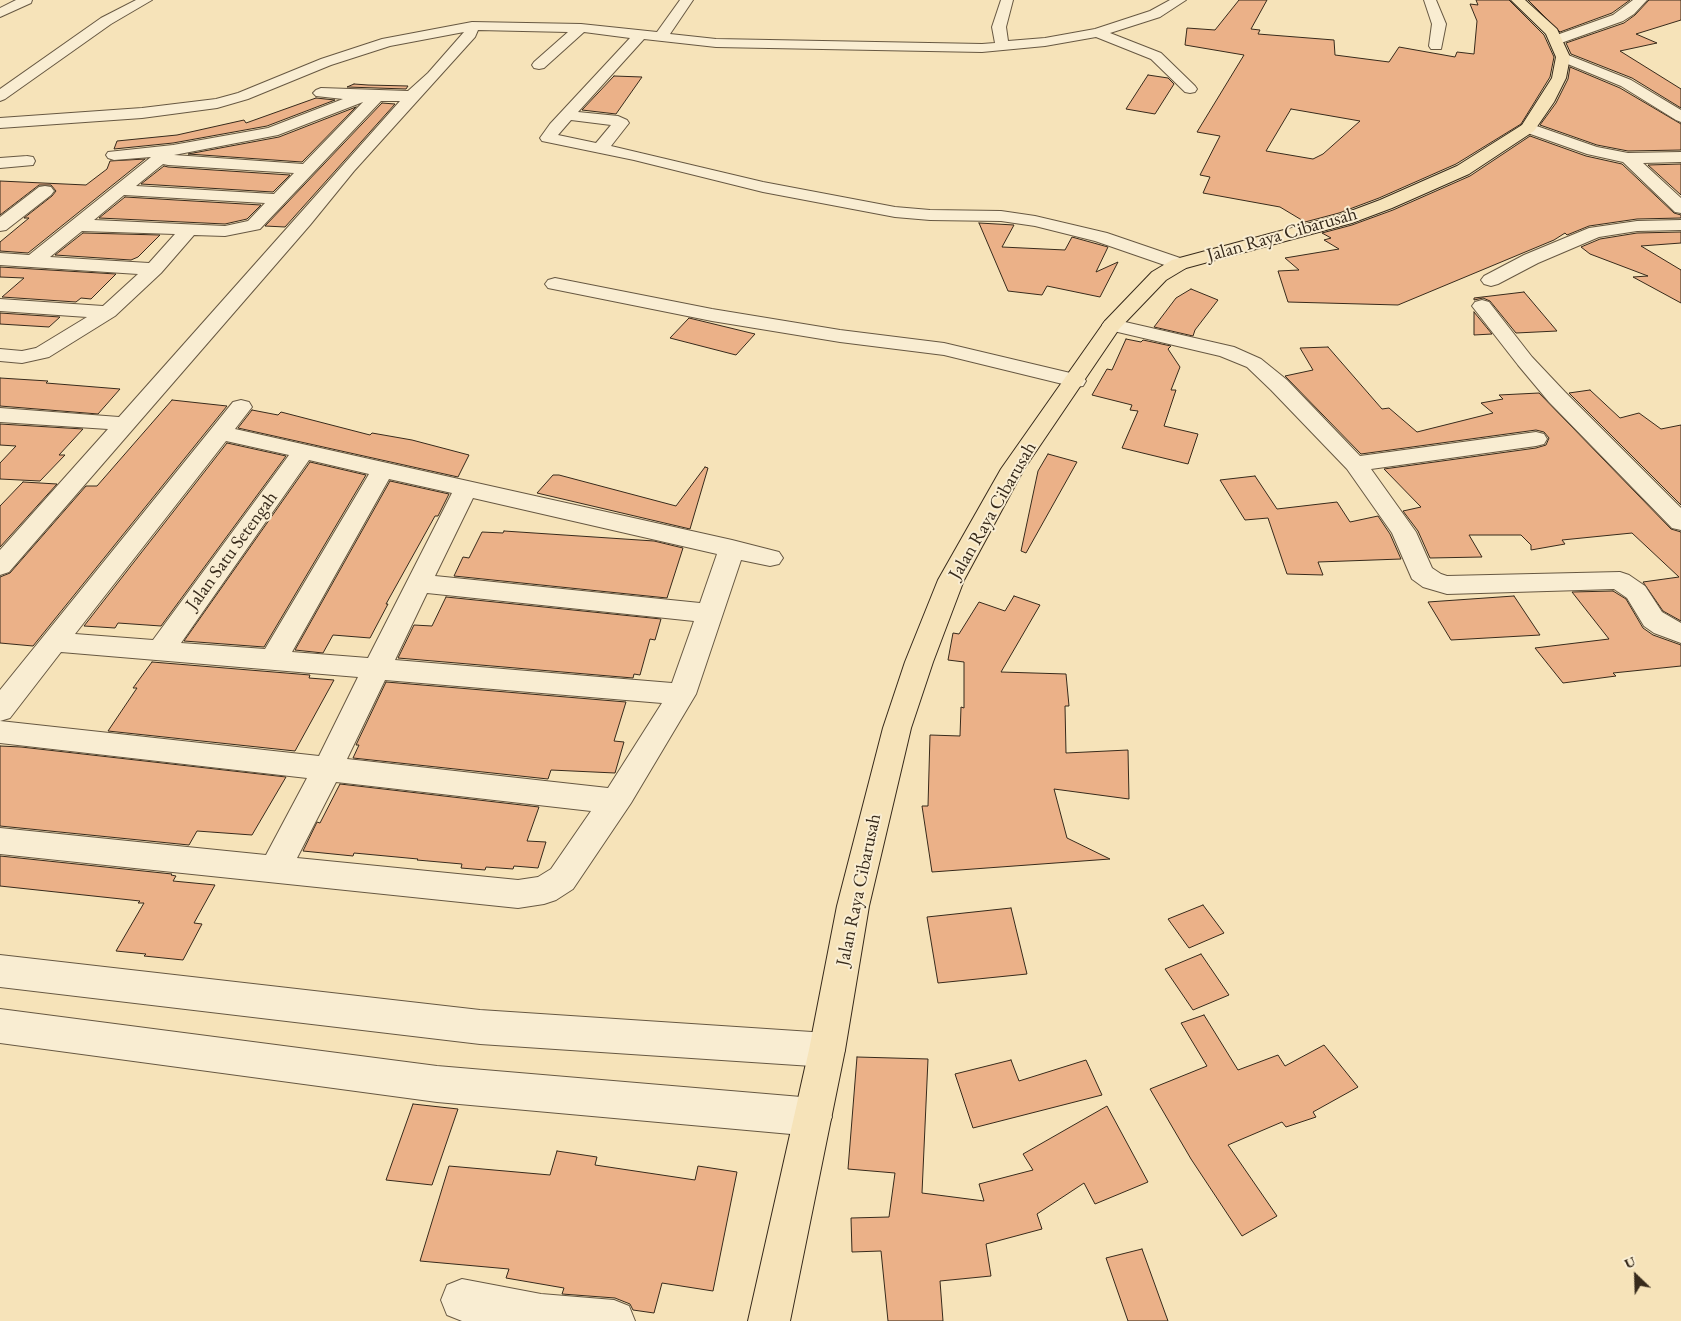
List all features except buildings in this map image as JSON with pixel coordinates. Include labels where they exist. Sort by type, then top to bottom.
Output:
[{"type":"main road","points":[[1517,0],[1552,32],[1560,49]]},
{"type":"main road","name":"Jalan Raya Cibarusah","points":[[769,1321],[827,1050],[853,906],[897,728],[919,662],[951,580],[1014,470],[1112,325],[1159,276],[1179,264],[1346,219],[1386,204],[1463,170],[1528,128],[1546,102],[1559,78],[1560,49]]},
{"type":"street","points":[[0,13],[26,0]]},
{"type":"street","points":[[0,96],[106,21],[146,0]]},
{"type":"street","points":[[661,37],[687,0]]},
{"type":"street","points":[[1003,47],[999,35],[999,27],[1007,0]]},
{"type":"street","points":[[0,123],[142,113],[217,104],[387,42],[472,29],[578,31],[638,38],[661,37],[696,42],[955,49],[1003,47],[1100,34],[1155,14],[1180,0]]},
{"type":"street","points":[[1430,0],[1440,24],[1436,46]]},
{"type":"street","points":[[1560,49],[1618,18],[1641,0]]},
{"type":"street","points":[[0,566],[304,221],[348,166],[412,96],[433,76],[472,29]]},
{"type":"street","points":[[539,66],[578,31]]},
{"type":"street","points":[[1100,34],[1156,56],[1190,89]]},
{"type":"street","points":[[638,38],[548,138],[600,148],[763,186],[895,212],[930,215],[1001,216],[1035,221],[1101,237],[1179,264]]},
{"type":"street","points":[[1560,49],[1626,83],[1679,114]]},
{"type":"street","points":[[321,93],[412,96]]},
{"type":"street","points":[[114,155],[172,150],[272,132],[371,96]]},
{"type":"street","points":[[76,225],[225,232],[254,225],[337,138],[371,96]]},
{"type":"street","points":[[567,115],[621,123],[600,148]]},
{"type":"street","points":[[1528,128],[1580,148],[1628,158],[1681,157]]},
{"type":"street","points":[[272,132],[337,138]]},
{"type":"street","points":[[35,260],[76,225],[172,150]]},
{"type":"street","points":[[1628,158],[1681,208]]},
{"type":"street","points":[[157,160],[307,169]]},
{"type":"street","points":[[120,190],[278,199]]},
{"type":"street","points":[[0,226],[45,191]]},
{"type":"street","points":[[1491,280],[1531,259],[1600,231],[1637,226],[1681,225]]},
{"type":"street","points":[[0,355],[22,357],[42,353],[108,312],[154,270],[189,230]]},
{"type":"street","points":[[0,259],[154,270]]},
{"type":"street","points":[[555,284],[712,315],[830,334],[944,349],[1075,381]]},
{"type":"street","points":[[0,305],[108,312]]},
{"type":"street","points":[[1482,306],[1525,361],[1551,390],[1681,522]]},
{"type":"street","points":[[1112,325],[1227,351],[1254,363],[1279,385],[1355,464],[1404,532],[1421,573],[1432,581],[1447,585],[1620,581],[1636,592],[1653,619],[1663,626],[1681,632]]},
{"type":"street","points":[[0,710],[12,680],[55,642],[241,408]]},
{"type":"street","points":[[0,414],[126,424]]},
{"type":"street","points":[[221,433],[770,558]]},
{"type":"street","points":[[1355,464],[1536,439]]},
{"type":"street","name":"Jalan Satu Setengah","points":[[161,650],[303,452]]},
{"type":"street","points":[[273,660],[383,470]]},
{"type":"street","points":[[275,869],[466,488]]},
{"type":"street","points":[[0,841],[518,894],[531,894],[554,886],[562,879],[615,801],[682,694],[732,548]]},
{"type":"street","points":[[419,583],[710,612]]},
{"type":"street","points":[[55,642],[682,694]]},
{"type":"street","points":[[0,732],[615,801]]},
{"type":"street","points":[[0,971],[480,1027],[827,1050]]},
{"type":"street","points":[[0,1026],[437,1084],[813,1117]]},
{"type":"street","points":[[462,1300],[541,1315],[614,1321]]}]
